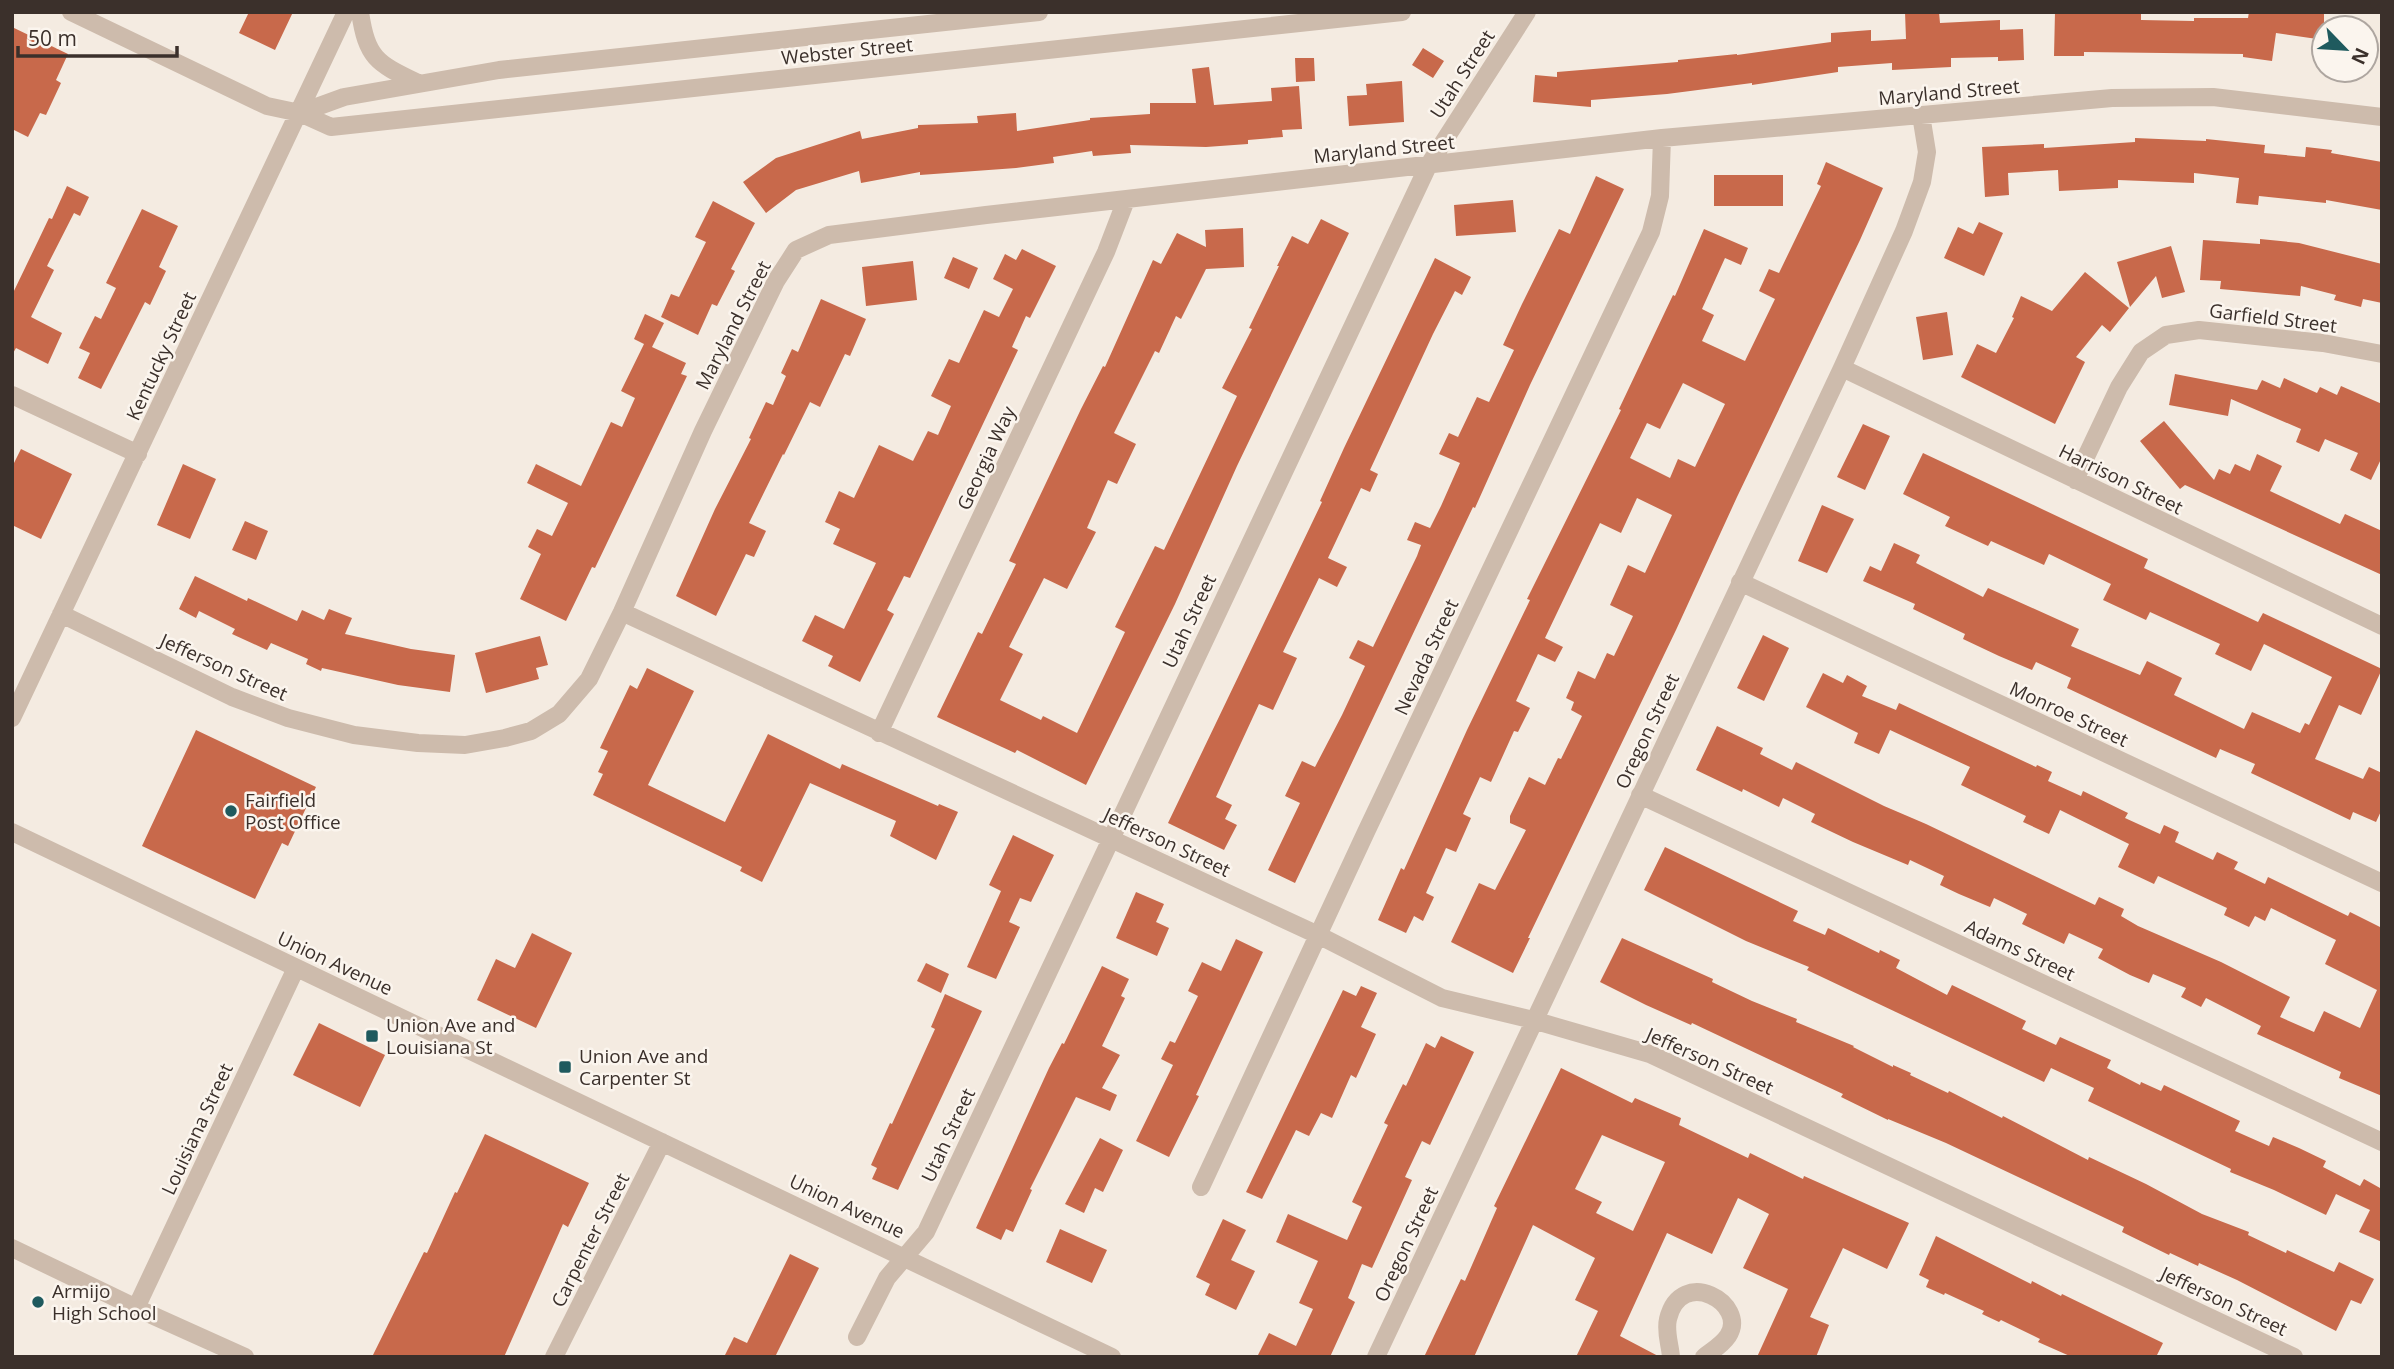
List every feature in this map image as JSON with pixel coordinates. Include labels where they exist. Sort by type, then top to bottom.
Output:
[{"type":"street","name":"Webster Street","points":[[71,12],[267,106],[300,113],[331,127],[1402,12]]},
{"type":"street","name":"Kentucky Street","points":[[12,718],[346,12]]},
{"type":"street","points":[[360,12],[368,47],[378,60],[418,83]]},
{"type":"street","name":"Webster Street","points":[[300,113],[344,97],[510,68],[1039,12]]},
{"type":"street","points":[[1234,12],[1236,31]]},
{"type":"street","name":"Utah Street","points":[[905,1256],[926,1232],[1428,166],[1527,12]]},
{"type":"street","name":"Maryland Street","points":[[622,612],[703,432],[776,281],[796,250],[830,235],[1662,138],[2112,98],[2213,97],[2382,117]]},
{"type":"street","name":"Oregon Street","points":[[1376,1357],[1904,231],[1922,182],[1927,152],[1921,116]]},
{"type":"street","name":"Nevada Street","points":[[1201,1187],[1651,232],[1660,197],[1662,138]]},
{"type":"street","name":"Georgia Way","points":[[879,733],[1106,252],[1126,200]]},
{"type":"street","name":"Garfield Street","points":[[2075,480],[2126,375],[2141,352],[2166,335],[2199,330],[2323,343],[2382,354]]},
{"type":"street","name":"Harrison Street","points":[[1842,368],[2382,626]]},
{"type":"street","points":[[12,395],[138,454]]},
{"type":"street","name":"Monroe Street","points":[[1740,582],[2382,883]]},
{"type":"street","name":"Jefferson Street","points":[[61,614],[232,697],[288,718],[354,735],[418,743],[465,745],[531,731],[559,714],[589,679],[622,612],[1318,935],[1442,998],[1533,1020],[1650,1054],[2294,1357]]},
{"type":"street","name":"Adams Street","points":[[1640,795],[2382,1142]]},
{"type":"street","name":"Union Avenue","points":[[12,832],[1112,1357]]},
{"type":"street","name":"Louisiana Street","points":[[136,1308],[296,968]]},
{"type":"street","name":"Carpenter Street","points":[[554,1357],[662,1142]]},
{"type":"street","points":[[12,1248],[244,1357]]},
{"type":"street","name":"Union Avenue","points":[[857,1337],[887,1278],[905,1256]]},
{"type":"street","points":[[1671,1357],[1667,1321],[1672,1308],[1693,1290],[1706,1292],[1719,1300],[1727,1308],[1733,1322],[1730,1334],[1720,1346],[1704,1357]]},
{"type":"building","points":[[249,12],[293,12],[275,50],[239,33]]},
{"type":"building","points":[[1905,12],[1939,12],[1940,23],[2000,20],[2000,30],[2023,29],[2024,60],[1998,61],[1998,57],[1951,58],[1951,67],[1892,70],[1892,63],[1838,67],[1838,72],[1752,85],[1591,100],[1591,107],[1533,102],[1535,75],[1557,77],[1557,72],[1678,62],[1831,42],[1831,33],[1871,30],[1871,41],[1906,39]]},
{"type":"building","points":[[2055,12],[2141,12],[2141,20],[2194,21],[2194,18],[2248,18],[2249,12],[2324,12],[2310,14],[2310,38],[2276,33],[2272,61],[2243,57],[2243,54],[2084,52],[2084,56],[2054,56]]},
{"type":"building","points":[[12,27],[68,54],[56,80],[61,83],[46,115],[40,113],[28,137],[12,129]]},
{"type":"building","points":[[1423,48],[1444,61],[1433,78],[1412,65]]},
{"type":"building","points":[[1295,58],[1314,58],[1315,81],[1296,82]]},
{"type":"building","points":[[1209,67],[1214,105],[1272,101],[1271,88],[1299,86],[1302,129],[1282,130],[1283,137],[1248,140],[1248,144],[1206,147],[1130,145],[1131,153],[1093,156],[1092,151],[1053,157],[1054,163],[920,175],[920,172],[861,183],[859,171],[796,190],[766,213],[743,182],[776,158],[860,131],[862,139],[918,128],[918,125],[978,123],[977,116],[1016,113],[1017,131],[1090,118],[1150,114],[1150,103],[1196,103],[1192,69]]},
{"type":"building","points":[[1402,81],[1404,122],[1349,126],[1347,96],[1367,95],[1366,84]]},
{"type":"building","points":[[2135,138],[2206,139],[2265,145],[2264,153],[2305,157],[2306,147],[2382,162],[2382,210],[2326,200],[2326,203],[2259,196],[2258,205],[2236,203],[2239,178],[2194,173],[2194,183],[2118,180],[2118,188],[2059,191],[2058,170],[2008,173],[2009,195],[1985,197],[1982,147],[2044,144],[2044,148],[2135,142]]},
{"type":"building","points":[[1826,162],[1883,188],[1513,973],[1451,942],[1479,883],[1495,890],[1526,830],[1510,823],[1510,816],[1529,777],[1545,785],[1582,716],[1571,710],[1574,702],[1566,698],[1578,671],[1595,679],[1607,653],[1614,656],[1633,616],[1610,605],[1628,565],[1645,573],[1672,515],[1637,498],[1621,533],[1600,523],[1545,638],[1563,647],[1555,662],[1538,654],[1516,701],[1530,708],[1518,732],[1514,731],[1491,782],[1480,777],[1463,814],[1471,818],[1456,852],[1446,848],[1426,893],[1434,897],[1423,921],[1414,916],[1406,933],[1378,920],[1530,600],[1527,599],[1621,410],[1619,409],[1673,295],[1675,296],[1704,229],[1748,248],[1741,265],[1725,258],[1702,309],[1714,315],[1702,341],[1745,361],[1775,299],[1759,291],[1769,269],[1779,273],[1821,186],[1817,184]],"holes":[[[1683,383],[1725,404],[1695,467],[1678,459],[1670,478],[1630,458],[1647,423],[1660,429]]]},
{"type":"building","points":[[1714,175],[1783,175],[1783,206],[1714,206]]},
{"type":"building","points":[[1596,176],[1624,189],[1295,883],[1268,870],[1300,803],[1285,796],[1302,761],[1315,767],[1342,715],[1365,666],[1349,658],[1358,640],[1373,647],[1417,556],[1421,545],[1407,540],[1415,522],[1430,528],[1441,506],[1460,463],[1439,454],[1449,433],[1458,437],[1477,397],[1489,402],[1514,350],[1503,345],[1522,304],[1559,229],[1570,234]]},
{"type":"building","points":[[67,186],[89,197],[80,216],[74,213],[47,266],[54,270],[31,317],[62,333],[48,364],[16,348],[12,355],[12,295]]},
{"type":"building","points":[[1513,200],[1516,232],[1456,236],[1454,205]]},
{"type":"building","points":[[713,201],[755,223],[731,269],[735,271],[717,306],[712,304],[698,335],[661,317],[671,294],[679,297],[706,242],[695,237]]},
{"type":"building","points":[[142,209],[178,226],[159,267],[166,271],[150,305],[145,302],[101,389],[78,378],[90,353],[79,348],[95,316],[101,319],[116,288],[106,283]]},
{"type":"building","points":[[1321,219],[1349,233],[1237,466],[1175,604],[1086,785],[1017,750],[1015,753],[937,717],[978,632],[982,634],[1016,564],[1009,561],[1081,409],[1103,366],[1105,367],[1153,260],[1161,264],[1177,233],[1206,247],[1205,230],[1243,228],[1244,267],[1206,269],[1181,319],[1176,316],[1159,353],[1155,351],[1114,433],[1136,444],[1117,484],[1108,480],[1087,528],[1096,532],[1067,589],[1044,578],[1009,647],[1023,654],[1000,700],[1041,720],[1043,716],[1077,733],[1125,632],[1115,627],[1155,546],[1164,550],[1237,396],[1222,388],[1252,329],[1249,328],[1277,266],[1292,236],[1308,244]]},
{"type":"building","points":[[1979,222],[2003,233],[1984,276],[1944,258],[1958,227],[1973,234]]},
{"type":"building","points":[[2260,239],[2299,243],[2382,264],[2382,303],[2363,299],[2361,307],[2334,300],[2336,295],[2301,286],[2300,296],[2220,289],[2221,281],[2200,280],[2203,240],[2260,244]]},
{"type":"building","points":[[2171,246],[2185,292],[2162,298],[2156,276],[2130,307],[2117,262]]},
{"type":"building","points":[[1022,249],[1056,266],[1030,318],[1026,316],[1012,347],[1018,350],[910,578],[904,576],[887,610],[894,614],[860,682],[828,666],[833,656],[802,641],[815,615],[844,629],[876,563],[833,544],[840,529],[825,522],[839,491],[854,498],[879,445],[913,461],[928,431],[938,435],[951,406],[931,396],[949,359],[959,363],[984,310],[999,317],[1013,289],[993,279],[1005,254],[1016,260]]},
{"type":"building","points":[[953,257],[978,268],[969,289],[944,278]]},
{"type":"building","points":[[1435,258],[1471,277],[1462,295],[1455,291],[1433,334],[1370,470],[1378,474],[1370,492],[1361,488],[1328,558],[1347,567],[1337,587],[1319,578],[1283,652],[1297,658],[1273,710],[1259,704],[1216,797],[1232,805],[1225,819],[1237,825],[1224,850],[1168,823]]},
{"type":"building","points":[[913,261],[917,300],[866,306],[862,267]]},
{"type":"building","points":[[2085,272],[2129,308],[2110,332],[2102,325],[2076,357],[2085,362],[2055,424],[1961,377],[1977,344],[1996,353],[2014,318],[2012,317],[2021,296],[2052,311]]},
{"type":"building","points":[[821,299],[866,319],[850,356],[845,354],[820,407],[810,402],[783,454],[749,523],[766,531],[754,557],[746,554],[716,616],[676,596],[766,402],[773,405],[786,376],[781,373],[792,349],[798,352]]},
{"type":"building","points":[[1947,312],[1953,355],[1923,360],[1916,317]]},
{"type":"building","points":[[645,314],[664,323],[652,347],[686,363],[681,374],[687,376],[595,568],[592,567],[566,621],[520,599],[541,554],[528,547],[537,529],[552,536],[568,503],[527,483],[536,464],[581,486],[611,422],[622,427],[635,398],[621,391],[644,344],[634,339]]},
{"type":"building","points":[[2175,374],[2257,390],[2262,380],[2280,388],[2284,378],[2317,393],[2320,387],[2337,395],[2341,386],[2382,404],[2382,457],[2371,480],[2350,470],[2358,453],[2325,439],[2319,452],[2296,442],[2301,429],[2231,399],[2228,416],[2169,405]]},
{"type":"building","points":[[2164,421],[2214,480],[2219,469],[2230,474],[2235,464],[2250,471],[2257,454],[2282,466],[2270,491],[2340,524],[2345,514],[2382,531],[2382,575],[2185,485],[2180,489],[2140,441]]},
{"type":"building","points":[[1863,424],[1890,436],[1865,490],[1837,477]]},
{"type":"building","points":[[21,449],[72,474],[41,539],[12,525],[12,467]]},
{"type":"building","points":[[1923,453],[2148,559],[2144,568],[2258,622],[2263,613],[2382,669],[2361,715],[2339,705],[2315,759],[2363,779],[2369,767],[2382,773],[2382,809],[2376,822],[2353,812],[2350,820],[2251,773],[2255,764],[2220,749],[2216,758],[2067,688],[2071,678],[2036,662],[2032,670],[1963,639],[1965,634],[1913,609],[1915,604],[1863,581],[1870,566],[1881,571],[1894,543],[1920,555],[1916,563],[1983,597],[1988,588],[2079,629],[2071,646],[2140,675],[2147,661],[2182,678],[2174,695],[2244,729],[2252,712],[2300,733],[2305,723],[2309,725],[2332,677],[2264,644],[2251,671],[2215,654],[2220,644],[2150,612],[2146,620],[2103,600],[2111,584],[2049,554],[2044,565],[1991,541],[1988,546],[1945,526],[1950,517],[1903,494]]},
{"type":"building","points":[[183,464],[216,479],[190,539],[157,525]]},
{"type":"building","points":[[1822,505],[1854,519],[1827,573],[1798,561]]},
{"type":"building","points":[[245,521],[268,531],[256,560],[232,550]]},
{"type":"building","points":[[195,576],[297,621],[302,610],[324,620],[329,609],[352,618],[345,634],[411,649],[455,655],[450,692],[398,685],[322,668],[321,671],[306,664],[308,659],[271,643],[267,650],[232,634],[235,629],[199,611],[196,618],[179,609]]},
{"type":"building","points":[[1763,635],[1789,648],[1764,701],[1737,688]]},
{"type":"building","points":[[540,636],[548,665],[536,668],[539,679],[486,693],[475,653]]},
{"type":"building","points":[[647,668],[694,691],[648,785],[725,822],[768,734],[840,769],[842,764],[938,806],[939,804],[958,812],[936,860],[890,836],[896,821],[810,783],[762,882],[740,871],[742,867],[593,795],[603,774],[598,772],[608,751],[600,748],[630,685],[637,689]]},
{"type":"building","points":[[1823,673],[1843,683],[1847,675],[1867,686],[1862,696],[1896,710],[1899,703],[2052,772],[2048,781],[2081,796],[2083,791],[2128,813],[2125,818],[2160,834],[2164,825],[2179,832],[2175,842],[2213,860],[2217,852],[2238,862],[2234,869],[2265,884],[2268,877],[2348,916],[2350,912],[2382,928],[2382,1096],[2339,1078],[2341,1072],[2257,1034],[2261,1026],[2206,998],[2201,1007],[2181,997],[2186,988],[2153,974],[2149,983],[2130,975],[2098,958],[2103,949],[2069,933],[2064,944],[2022,924],[2027,914],[1994,898],[1990,907],[1940,885],[1944,876],[1910,860],[1908,865],[1811,822],[1815,814],[1783,798],[1779,807],[1696,770],[1717,726],[1763,748],[1760,754],[1792,770],[1796,762],[2095,905],[2099,897],[2124,909],[2121,916],[2138,926],[2221,962],[2290,997],[2280,1017],[2314,1032],[2324,1011],[2360,1028],[2377,990],[2325,964],[2336,940],[2271,908],[2265,921],[2255,916],[2249,927],[2224,915],[2227,908],[2158,876],[2154,884],[2118,867],[2129,844],[2060,810],[2049,834],[2023,822],[2026,816],[1961,785],[1970,767],[1890,730],[1879,754],[1854,743],[1858,733],[1806,707]]},
{"type":"building","name":"Fairfield Post Office","points":[[196,730],[316,787],[288,846],[282,843],[255,899],[142,846]]},
{"type":"building","points":[[1013,835],[1054,855],[1031,902],[1020,898],[1009,922],[1020,927],[996,979],[967,967],[1001,891],[989,885]]},
{"type":"building","points":[[1665,847],[1798,911],[1793,921],[1825,935],[1828,928],[1879,953],[1880,950],[1900,960],[1896,968],[1947,995],[1952,985],[2026,1021],[2022,1029],[2056,1045],[2060,1037],[2111,1060],[2107,1068],[2140,1085],[2141,1082],[2161,1091],[2164,1085],[2240,1121],[2235,1131],[2269,1146],[2273,1137],[2299,1148],[2326,1161],[2323,1167],[2360,1186],[2364,1179],[2380,1188],[2382,1185],[2382,1242],[2359,1232],[2370,1210],[2336,1194],[2326,1215],[2230,1172],[2231,1169],[2088,1101],[2094,1088],[2051,1068],[2044,1082],[1644,890]]},
{"type":"building","points":[[1136,892],[1164,904],[1156,922],[1169,928],[1157,956],[1116,938]]},
{"type":"building","points":[[532,933],[572,953],[536,1028],[477,1000],[496,959],[515,968]]},
{"type":"building","points":[[1622,938],[1713,979],[1712,982],[1752,1001],[1797,1019],[1796,1022],[1854,1046],[2002,1118],[2003,1116],[2088,1160],[2089,1157],[2146,1184],[2202,1214],[2249,1232],[2248,1235],[2286,1253],[2287,1250],[2334,1272],[2339,1262],[2374,1279],[2361,1304],[2351,1300],[2336,1331],[2237,1280],[2199,1263],[2198,1266],[2170,1253],[2169,1255],[2122,1232],[2124,1227],[1946,1143],[1888,1120],[1841,1097],[1843,1094],[1600,982]]},
{"type":"building","points":[[1236,939],[1263,952],[1169,1157],[1136,1141],[1173,1065],[1161,1059],[1170,1041],[1175,1043],[1198,996],[1188,991],[1202,962],[1221,971]]},
{"type":"building","points":[[926,963],[949,974],[941,993],[917,981]]},
{"type":"building","points":[[1102,966],[1129,979],[1121,996],[1125,998],[1102,1046],[1120,1055],[1102,1088],[1117,1095],[1110,1111],[1076,1097],[1030,1189],[1032,1190],[1013,1232],[1006,1229],[1001,1240],[976,1228],[1049,1068],[1062,1043],[1064,1044]]},
{"type":"building","points":[[1361,986],[1377,993],[1361,1027],[1376,1034],[1356,1078],[1351,1075],[1332,1118],[1321,1113],[1309,1136],[1296,1130],[1262,1199],[1246,1192],[1343,990],[1356,996]]},
{"type":"building","points":[[945,994],[982,1011],[898,1190],[872,1179],[877,1168],[871,1165],[935,1029],[931,1027]]},
{"type":"building","points":[[319,1023],[385,1055],[360,1107],[293,1075]]},
{"type":"building","points":[[1441,1036],[1474,1052],[1430,1145],[1422,1141],[1405,1177],[1412,1180],[1372,1268],[1362,1264],[1348,1298],[1355,1302],[1330,1357],[1257,1357],[1269,1333],[1296,1346],[1313,1309],[1299,1303],[1318,1261],[1276,1242],[1288,1214],[1347,1240],[1362,1207],[1352,1202],[1388,1125],[1384,1123],[1403,1084],[1406,1086],[1426,1043],[1435,1048]]},
{"type":"building","points":[[1561,1068],[1632,1103],[1635,1098],[1681,1118],[1679,1125],[1748,1158],[1750,1153],[1803,1179],[1804,1176],[1909,1223],[1887,1269],[1843,1248],[1810,1317],[1829,1325],[1816,1357],[1757,1357],[1788,1289],[1743,1268],[1769,1214],[1738,1198],[1712,1254],[1667,1233],[1620,1336],[1660,1357],[1576,1357],[1598,1311],[1575,1300],[1595,1258],[1533,1225],[1474,1357],[1424,1357],[1461,1279],[1465,1281],[1497,1208],[1494,1206]],"holes":[[[1602,1135],[1665,1162],[1633,1231],[1596,1213],[1602,1202],[1575,1189]]]},
{"type":"building","points":[[485,1134],[589,1183],[568,1227],[563,1224],[504,1357],[372,1357],[424,1252],[427,1253]]},
{"type":"building","points":[[1100,1138],[1123,1150],[1103,1192],[1095,1188],[1084,1213],[1065,1204]]},
{"type":"building","points":[[1223,1219],[1246,1230],[1231,1260],[1255,1271],[1236,1310],[1205,1295],[1210,1284],[1196,1277]]},
{"type":"building","points":[[1060,1229],[1107,1250],[1092,1283],[1046,1262]]},
{"type":"building","points":[[1936,1236],[2031,1284],[2032,1281],[2061,1296],[2062,1294],[2163,1343],[2156,1357],[2072,1357],[2038,1342],[2040,1339],[2001,1320],[1999,1322],[1982,1314],[1984,1311],[1926,1287],[1929,1280],[1919,1275]]},
{"type":"building","points":[[790,1254],[819,1268],[775,1357],[724,1357],[734,1337],[747,1343]]},
{"type":"place","name":"Fairfield Post Office","points":[[231,811]]},
{"type":"place","name":"Union Ave and Louisiana St","points":[[372,1036]]},
{"type":"place","name":"Union Ave and Carpenter St","points":[[565,1067]]},
{"type":"place","name":"Armijo High School","points":[[38,1302]]}]
